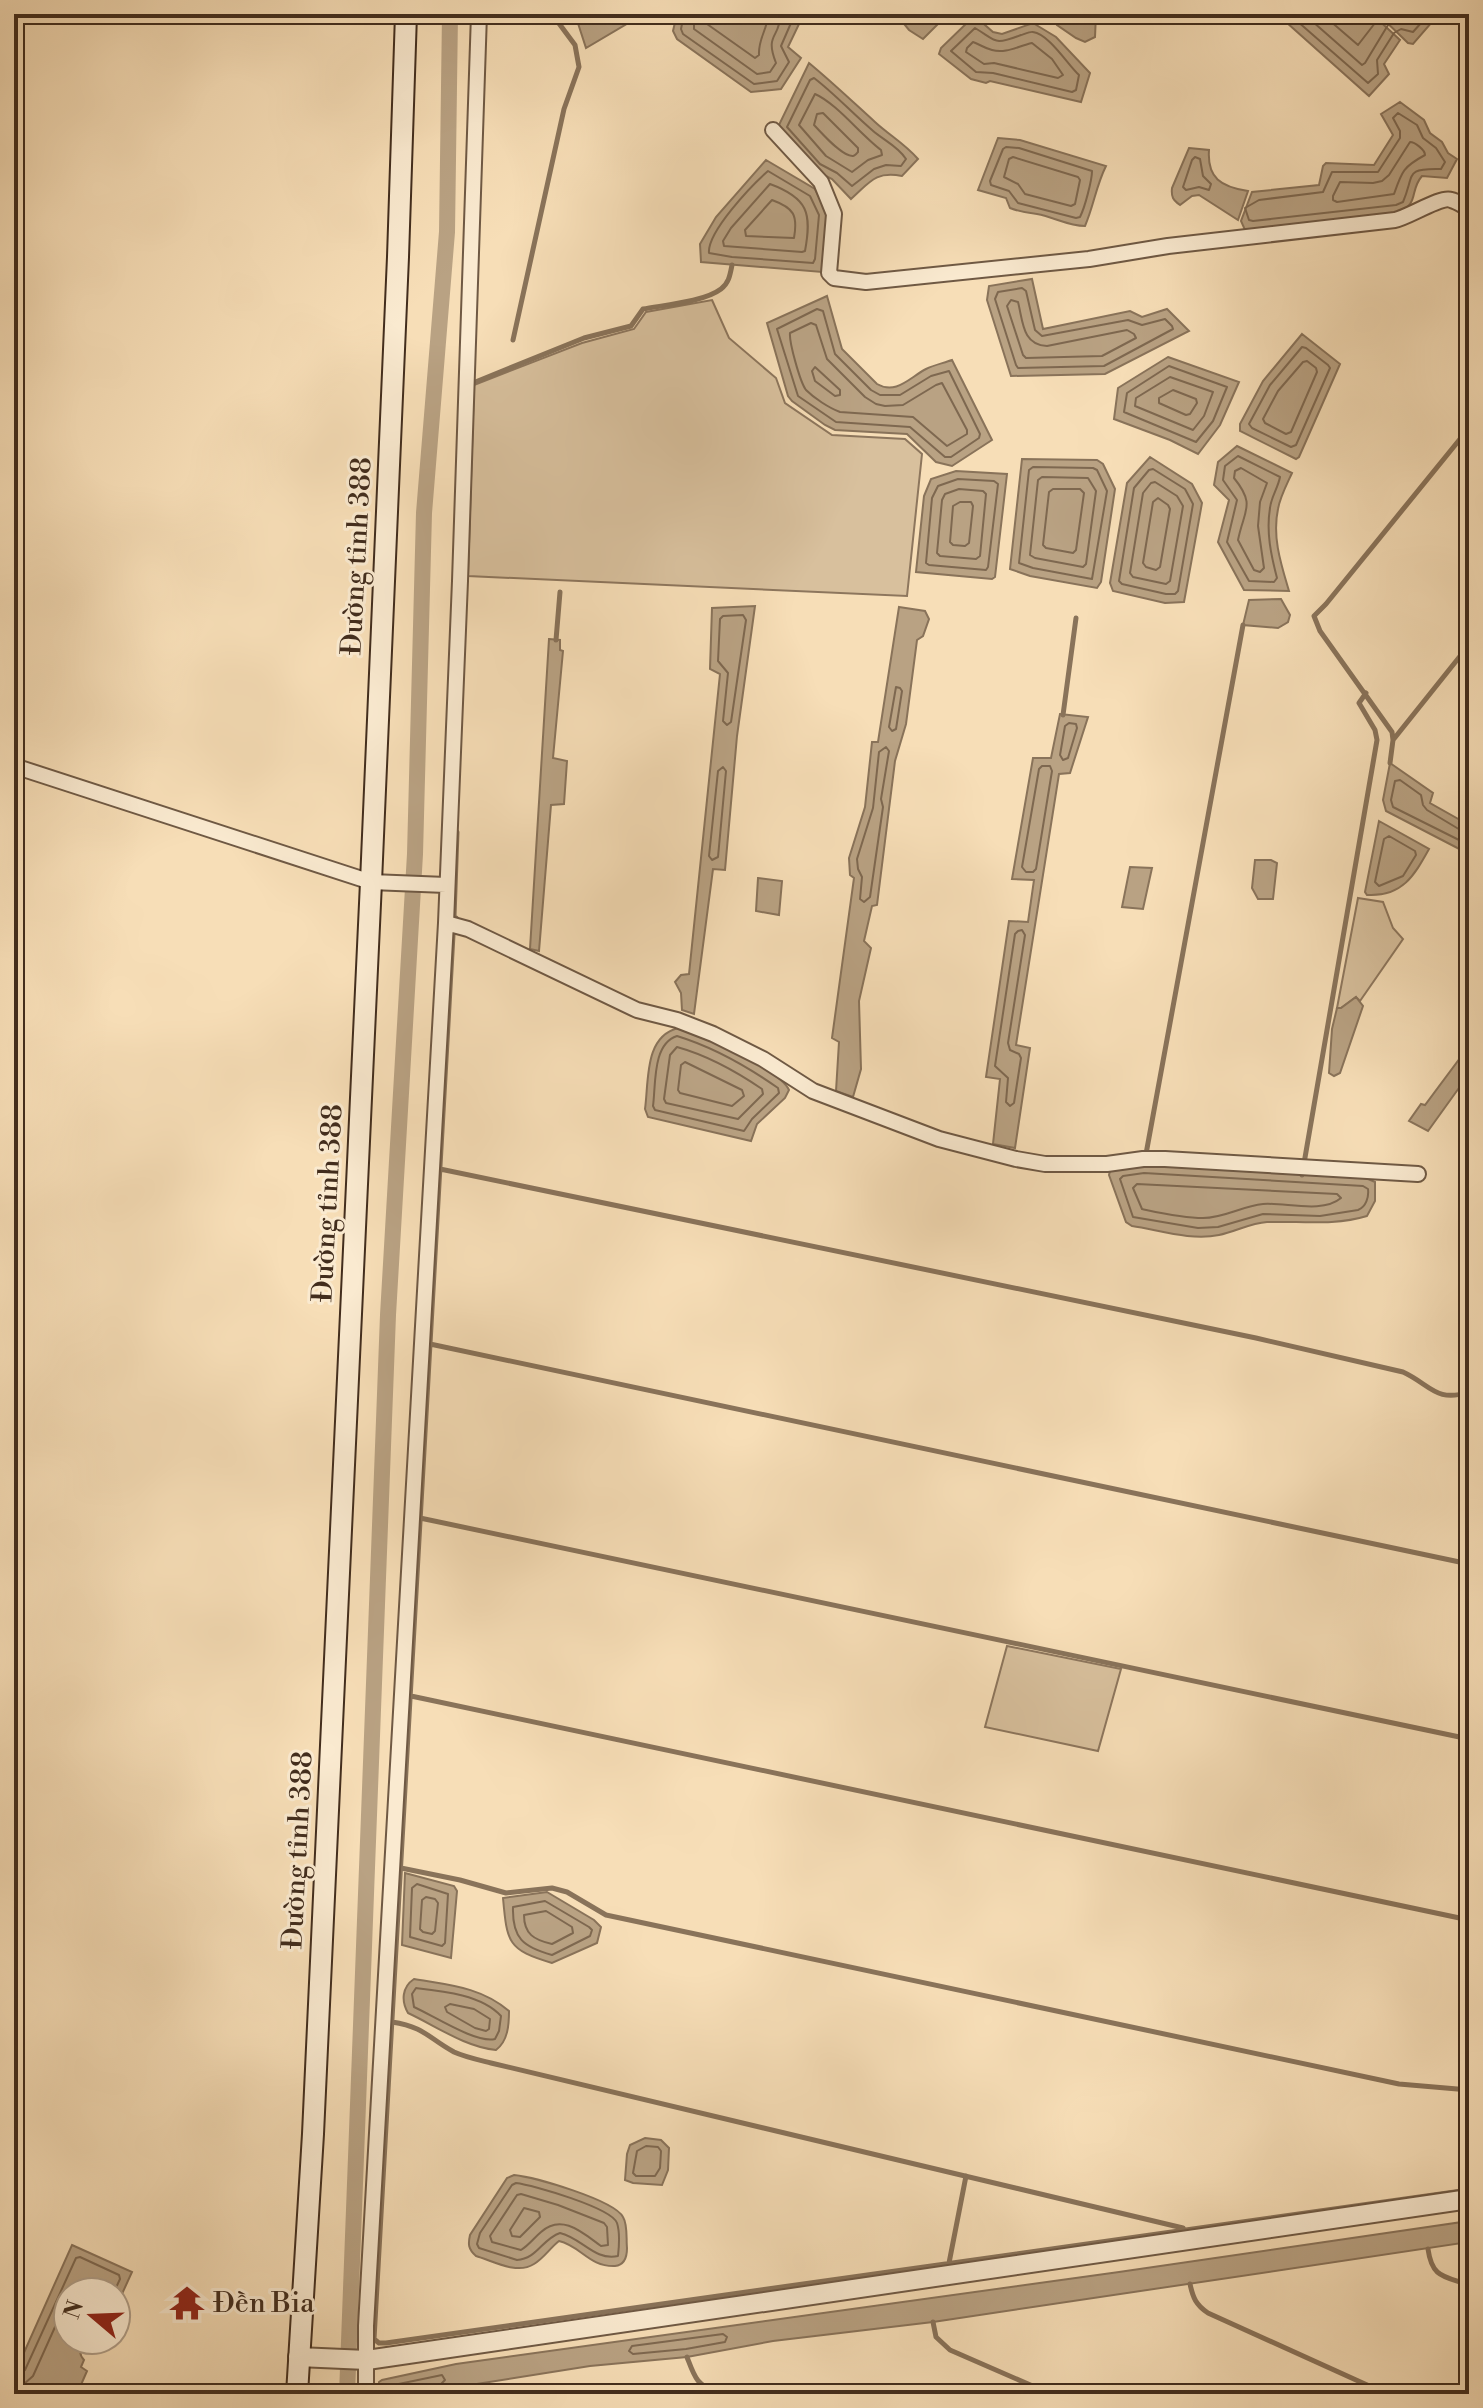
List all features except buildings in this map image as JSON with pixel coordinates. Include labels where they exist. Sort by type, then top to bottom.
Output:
[{"type":"main road","name":"Đường tỉnh 388","points":[[297,2394],[305,2357],[313,2118],[375,882],[406,14]]},
{"type":"street","points":[[14,22],[21,14]]},
{"type":"street","points":[[366,2394],[363,2360],[446,923],[444,885],[460,581],[479,14]]},
{"type":"street","points":[[773,130],[821,182],[834,214],[829,273],[834,278],[866,282],[1060,262],[1168,246],[1395,220],[1409,217],[1441,199],[1449,198],[1469,209]]},
{"type":"street","points":[[14,766],[375,882],[444,885]]},
{"type":"street","points":[[446,923],[468,929],[637,1010],[697,1027],[763,1059],[813,1091],[960,1145],[1045,1164],[1107,1164],[1165,1159],[1418,1174]]},
{"type":"street","points":[[305,2357],[363,2360],[1469,2199]]},
{"type":"shaded area","points":[[712,300],[729,338],[776,378],[785,403],[832,435],[905,439],[922,454],[907,596],[468,576],[474,385],[582,343],[634,329],[646,312]]},
{"type":"shaded area","points":[[1358,898],[1383,902],[1393,928],[1403,939],[1360,1001],[1356,997],[1337,1008]]},
{"type":"shaded area","points":[[1007,1646],[1121,1669],[1098,1751],[985,1727]]},
{"type":"water","points":[[575,14],[647,14],[586,48]]},
{"type":"water","points":[[677,14],[787,14],[798,17],[800,22],[788,47],[801,58],[781,89],[751,92],[677,39],[673,31]]},
{"type":"water","points":[[896,14],[948,14],[923,39],[909,30]]},
{"type":"water","points":[[1056,14],[1096,14],[1095,37],[1085,42],[1076,38],[1057,25],[1059,17]]},
{"type":"water","points":[[1277,14],[1372,14],[1400,40],[1384,64],[1389,74],[1369,96]]},
{"type":"water","points":[[1378,14],[1439,14],[1413,44],[1408,43]]},
{"type":"water","points":[[972,18],[977,18],[993,32],[1002,34],[1033,23],[1056,37],[1090,73],[1081,102],[971,79],[939,54],[941,48]]},
{"type":"water","points":[[809,63],[918,159],[902,176],[879,177],[851,199],[832,179],[816,171],[777,129]]},
{"type":"water","points":[[1400,102],[1424,120],[1430,133],[1457,159],[1447,178],[1422,176],[1412,201],[1398,213],[1245,230],[1241,221],[1252,192],[1319,185],[1326,163],[1374,165],[1393,135],[1381,114]]},
{"type":"water","points":[[998,138],[1020,140],[1106,166],[1085,226],[1010,208],[1006,198],[978,190]]},
{"type":"water","points":[[1189,148],[1209,150],[1210,168],[1218,180],[1230,187],[1248,191],[1238,220],[1199,195],[1180,205],[1174,200],[1172,188]]},
{"type":"water","points":[[766,160],[815,189],[827,213],[822,272],[701,262],[700,244],[716,217]]},
{"type":"water","points":[[1032,279],[1043,329],[1130,311],[1142,317],[1167,309],[1189,331],[1105,374],[1011,376],[987,300],[989,286]]},
{"type":"water","points":[[827,296],[842,349],[877,384],[890,388],[926,369],[952,360],[992,440],[952,466],[936,462],[907,434],[835,430],[792,401],[767,323]]},
{"type":"water","points":[[1302,334],[1340,364],[1296,459],[1240,431],[1240,424],[1263,381]]},
{"type":"water","points":[[1168,357],[1239,382],[1220,425],[1198,454],[1114,419],[1118,388]]},
{"type":"water","points":[[1237,446],[1292,473],[1276,519],[1278,550],[1289,591],[1244,590],[1218,542],[1229,500],[1214,485],[1218,462]]},
{"type":"water","points":[[1150,457],[1192,484],[1202,503],[1184,602],[1165,603],[1113,591],[1110,583],[1127,483]]},
{"type":"water","points":[[1022,459],[1097,460],[1103,464],[1115,489],[1101,582],[1097,588],[1030,576],[1010,569]]},
{"type":"water","points":[[956,471],[1007,474],[995,577],[992,579],[916,572],[924,496],[931,479]]},
{"type":"water","points":[[1281,599],[1290,615],[1288,622],[1278,628],[1243,625],[1249,600]]},
{"type":"water","points":[[755,606],[737,736],[725,870],[713,869],[694,1014],[682,1010],[681,993],[675,982],[681,975],[689,974],[720,674],[710,669],[712,608]]},
{"type":"water","points":[[899,607],[925,611],[929,619],[923,636],[917,640],[906,724],[895,761],[877,905],[872,906],[864,941],[871,948],[859,1001],[861,1069],[853,1097],[836,1091],[839,1042],[832,1038],[854,878],[850,875],[849,858],[865,807],[872,742],[878,742]]},
{"type":"water","points":[[549,639],[560,640],[560,650],[563,651],[553,758],[567,761],[564,804],[551,805],[539,951],[530,949]]},
{"type":"water","points":[[1060,714],[1088,717],[1070,773],[1059,774],[1016,1045],[1030,1048],[1015,1148],[993,1144],[1000,1079],[986,1077],[1009,921],[1028,922],[1034,880],[1012,879],[1033,758],[1051,758]]},
{"type":"water","points":[[1390,763],[1433,793],[1430,803],[1469,825],[1469,854],[1386,811],[1383,800]]},
{"type":"water","points":[[1379,821],[1429,849],[1406,883],[1389,892],[1367,895],[1365,892]]},
{"type":"water","points":[[1255,860],[1277,863],[1273,899],[1258,899],[1252,888]]},
{"type":"water","points":[[1130,867],[1152,868],[1143,909],[1122,907]]},
{"type":"water","points":[[758,878],[782,881],[779,915],[756,911]]},
{"type":"water","points":[[1356,997],[1363,1006],[1340,1073],[1334,1076],[1329,1073],[1337,1008]]},
{"type":"water","points":[[678,1028],[756,1063],[789,1090],[785,1098],[757,1124],[751,1141],[648,1117],[645,1109],[650,1061],[659,1040]]},
{"type":"water","points":[[1469,1046],[1469,1074],[1428,1131],[1409,1121],[1421,1104],[1425,1105]]},
{"type":"water","points":[[1144,1165],[1366,1178],[1375,1182],[1375,1201],[1367,1216],[1355,1219],[1261,1223],[1225,1234],[1197,1237],[1175,1234],[1132,1226],[1126,1222],[1110,1171]]},
{"type":"water","points":[[405,1873],[454,1886],[457,1891],[451,1958],[402,1945]]},
{"type":"water","points":[[547,1892],[601,1927],[597,1943],[552,1963],[518,1949],[506,1925],[503,1898]]},
{"type":"water","points":[[414,1979],[452,1985],[498,2003],[509,2011],[503,2042],[496,2050],[473,2045],[408,2013],[404,1994]]},
{"type":"water","points":[[645,2138],[661,2140],[669,2148],[668,2170],[662,2185],[625,2180],[630,2145]]},
{"type":"water","points":[[514,2175],[573,2190],[617,2210],[626,2228],[627,2251],[623,2262],[615,2266],[598,2263],[559,2241],[538,2262],[527,2267],[505,2266],[476,2256],[469,2246],[470,2235],[507,2178]]},
{"type":"water","points":[[1469,2221],[1469,2242],[933,2322],[773,2341],[687,2357],[590,2366],[429,2394],[378,2394],[382,2380],[456,2364]]},
{"type":"water","points":[[72,2245],[132,2272],[130,2276],[58,2276]]},
{"type":"water","points":[[52,2290],[52,2356],[81,2356],[84,2360],[81,2367],[87,2371],[77,2394],[14,2394],[14,2375]]},
{"type":"waterway","points":[[347,2394],[388,1315],[415,854],[424,513],[447,232],[450,14]]},
{"type":"waterway","points":[[513,340],[564,109],[579,67],[575,45],[552,14]]},
{"type":"waterway","points":[[473,383],[584,338],[631,326],[643,309],[694,300],[714,293],[726,284],[732,265]]},
{"type":"waterway","points":[[1469,428],[1314,616],[1320,631],[1392,732],[1393,740],[1469,645]]},
{"type":"waterway","points":[[556,640],[560,592]]},
{"type":"waterway","points":[[1063,715],[1076,618]]},
{"type":"waterway","points":[[1146,1154],[1243,625]]},
{"type":"waterway","points":[[1302,1175],[1377,740],[1375,730],[1359,703],[1366,693]]},
{"type":"waterway","points":[[1390,763],[1393,740]]},
{"type":"waterway","points":[[456,918],[457,832]]},
{"type":"waterway","points":[[454,917],[374,2339],[386,2343],[1469,2190]]},
{"type":"waterway","points":[[440,1169],[1256,1338],[1403,1372],[1441,1394],[1469,1392]]},
{"type":"waterway","points":[[430,1344],[1469,1564]]},
{"type":"waterway","points":[[420,1518],[1469,1739]]},
{"type":"waterway","points":[[411,1696],[1469,1920]]},
{"type":"waterway","points":[[401,1868],[506,1893],[552,1888],[567,1892],[606,1915],[1399,2084],[1469,2090]]},
{"type":"waterway","points":[[392,2022],[419,2030],[454,2052],[477,2060],[1183,2228]]},
{"type":"waterway","points":[[949,2263],[966,2176]]},
{"type":"waterway","points":[[1428,2249],[1436,2271],[1469,2285]]},
{"type":"waterway","points":[[1190,2284],[1196,2301],[1208,2313],[1387,2394]]},
{"type":"waterway","points":[[933,2322],[936,2337],[950,2350],[1051,2394]]},
{"type":"waterway","points":[[687,2357],[697,2380],[718,2394]]},
{"type":"place","name":"Đền Bia","points":[[187,2303]]}]
